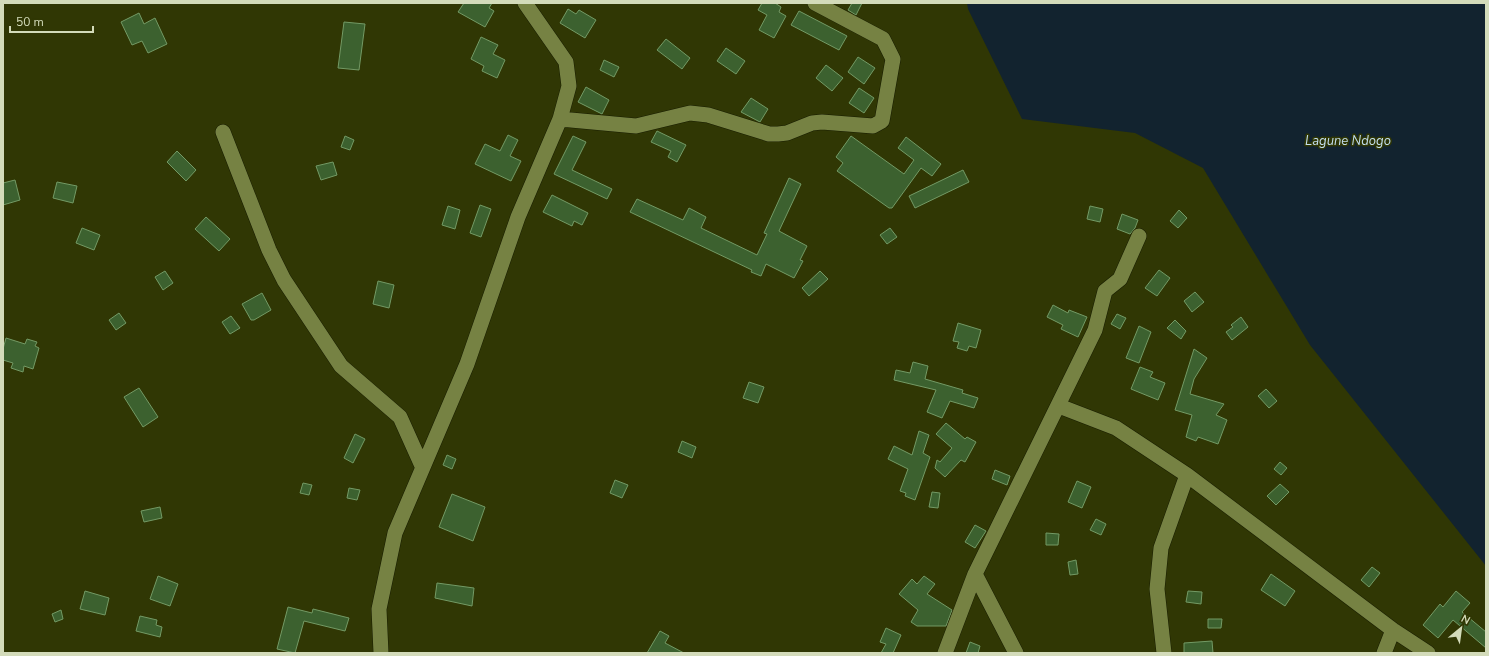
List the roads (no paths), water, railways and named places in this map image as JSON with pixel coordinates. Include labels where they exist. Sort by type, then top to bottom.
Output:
[{"type":"street","points":[[381,653],[379,609],[394,533],[467,364],[518,218],[560,119],[569,86],[566,62],[524,3]]},
{"type":"street","points":[[560,119],[636,126],[690,113],[708,115],[770,134],[787,133],[812,123],[822,122],[873,126],[882,121],[893,59],[883,39],[815,3]]},
{"type":"street","points":[[224,132],[269,250],[284,280],[341,366],[400,416],[422,466]]},
{"type":"street","points":[[945,653],[975,574],[1059,406],[1095,330],[1105,291],[1120,279],[1139,236]]},
{"type":"street","points":[[1059,406],[1116,428],[1187,475],[1393,630],[1428,653]]},
{"type":"street","points":[[1164,653],[1157,589],[1161,548],[1187,475]]},
{"type":"street","points":[[975,574],[1016,653]]},
{"type":"street","points":[[1384,653],[1393,630]]},
{"type":"water","name":"Lagune Ndogo","points":[[967,3],[1486,3],[1486,566],[1310,345],[1203,168],[1135,133],[1022,119],[968,9]]}]
